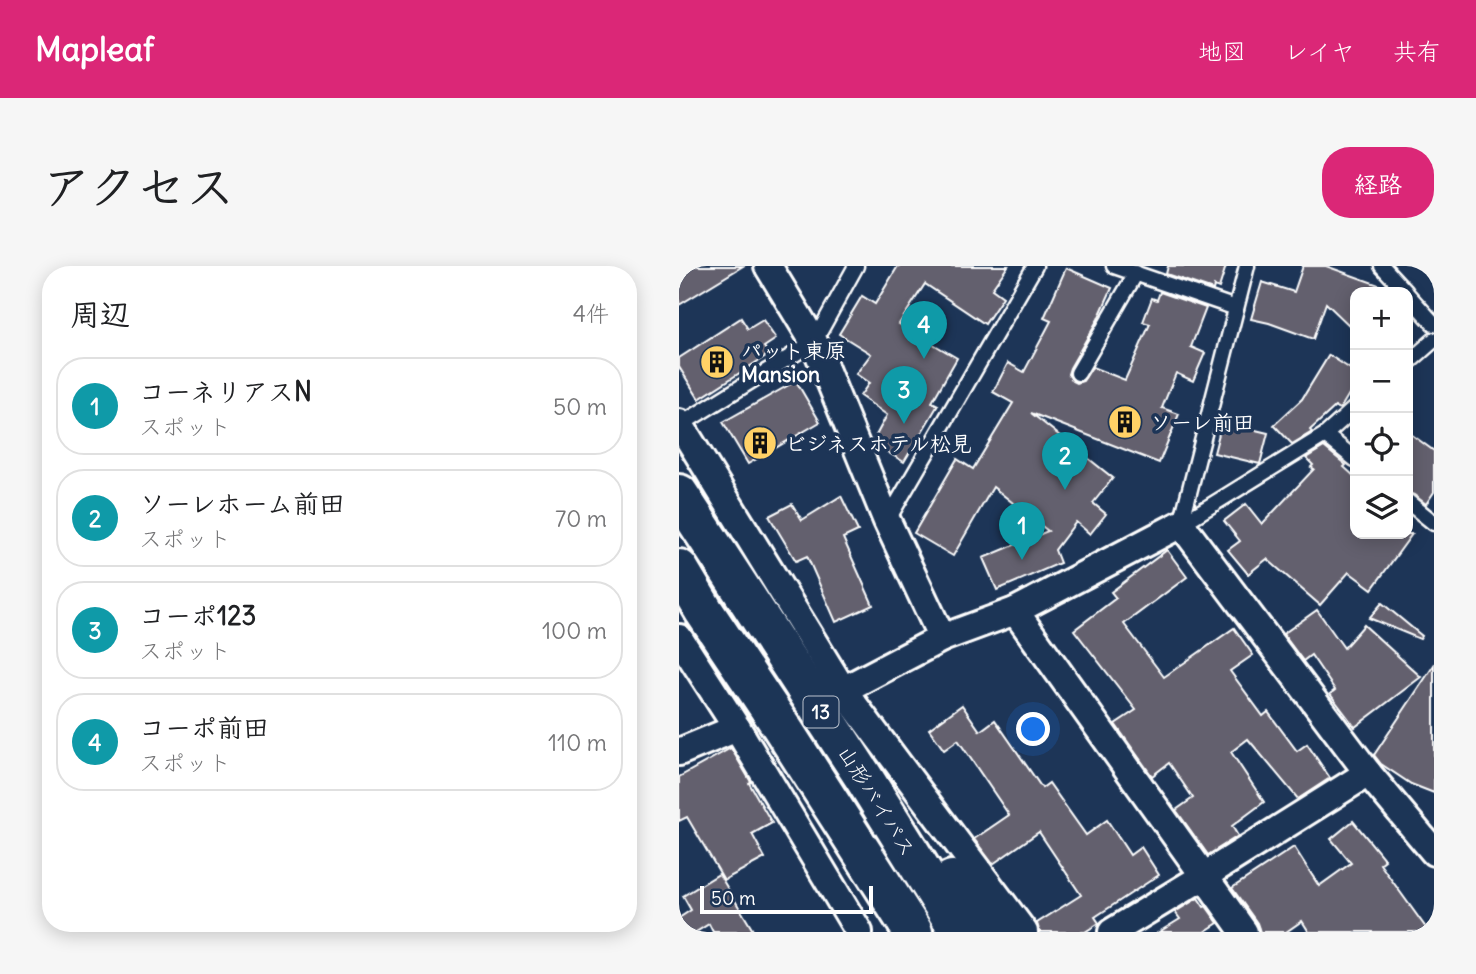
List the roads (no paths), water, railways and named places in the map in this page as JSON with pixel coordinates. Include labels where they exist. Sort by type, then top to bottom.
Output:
[{"type":"highway","name":"山形バイパス","points":[[679,494],[864,778],[960,932]]},
{"type":"highway","name":"山形バイパス","points":[[679,569],[913,932]]},
{"type":"highway","points":[[864,778],[970,901],[993,932]]},
{"type":"highway","points":[[821,790],[887,932]]},
{"type":"street","points":[[768,266],[814,342],[887,521],[942,638]]},
{"type":"street","points":[[680,424],[843,690],[1024,932]]},
{"type":"street","points":[[843,690],[942,638],[1015,611],[1181,524],[1368,773],[1434,852]]},
{"type":"street","points":[[1015,611],[1244,932]]},
{"type":"street","points":[[679,638],[737,728],[859,932]]},
{"type":"street","points":[[679,752],[737,728]]},
{"type":"street","points":[[1112,932],[1368,773]]},
{"type":"lane","points":[[680,424],[814,342],[856,266]]},
{"type":"lane","points":[[887,521],[1035,266]]},
{"type":"lane","points":[[1114,266],[1236,308]]},
{"type":"lane","points":[[1181,524],[1247,266]]},
{"type":"lane","points":[[1382,266],[1401,287]]},
{"type":"lane","points":[[1077,373],[1136,273]]},
{"type":"lane","points":[[1413,300],[1434,324]]},
{"type":"lane","points":[[1413,359],[1434,341]]},
{"type":"lane","points":[[1181,524],[1325,435],[1350,412]]},
{"type":"lane","points":[[1325,435],[1350,456]]},
{"type":"lane","points":[[1413,506],[1434,523]]},
{"type":"place","name":"コーポ前田","points":[[924,359]]},
{"type":"place","name":"パット東原 Mansion","points":[[717,362]]},
{"type":"place","name":"ソーレ前田","points":[[1125,422]]},
{"type":"place","name":"コーポ123","points":[[904,424]]},
{"type":"place","name":"ビジネスホテル松見","points":[[760,443]]},
{"type":"place","name":"ソーレホーム前田","points":[[1065,490]]},
{"type":"place","name":"コーネリアスN","points":[[1022,560]]}]
